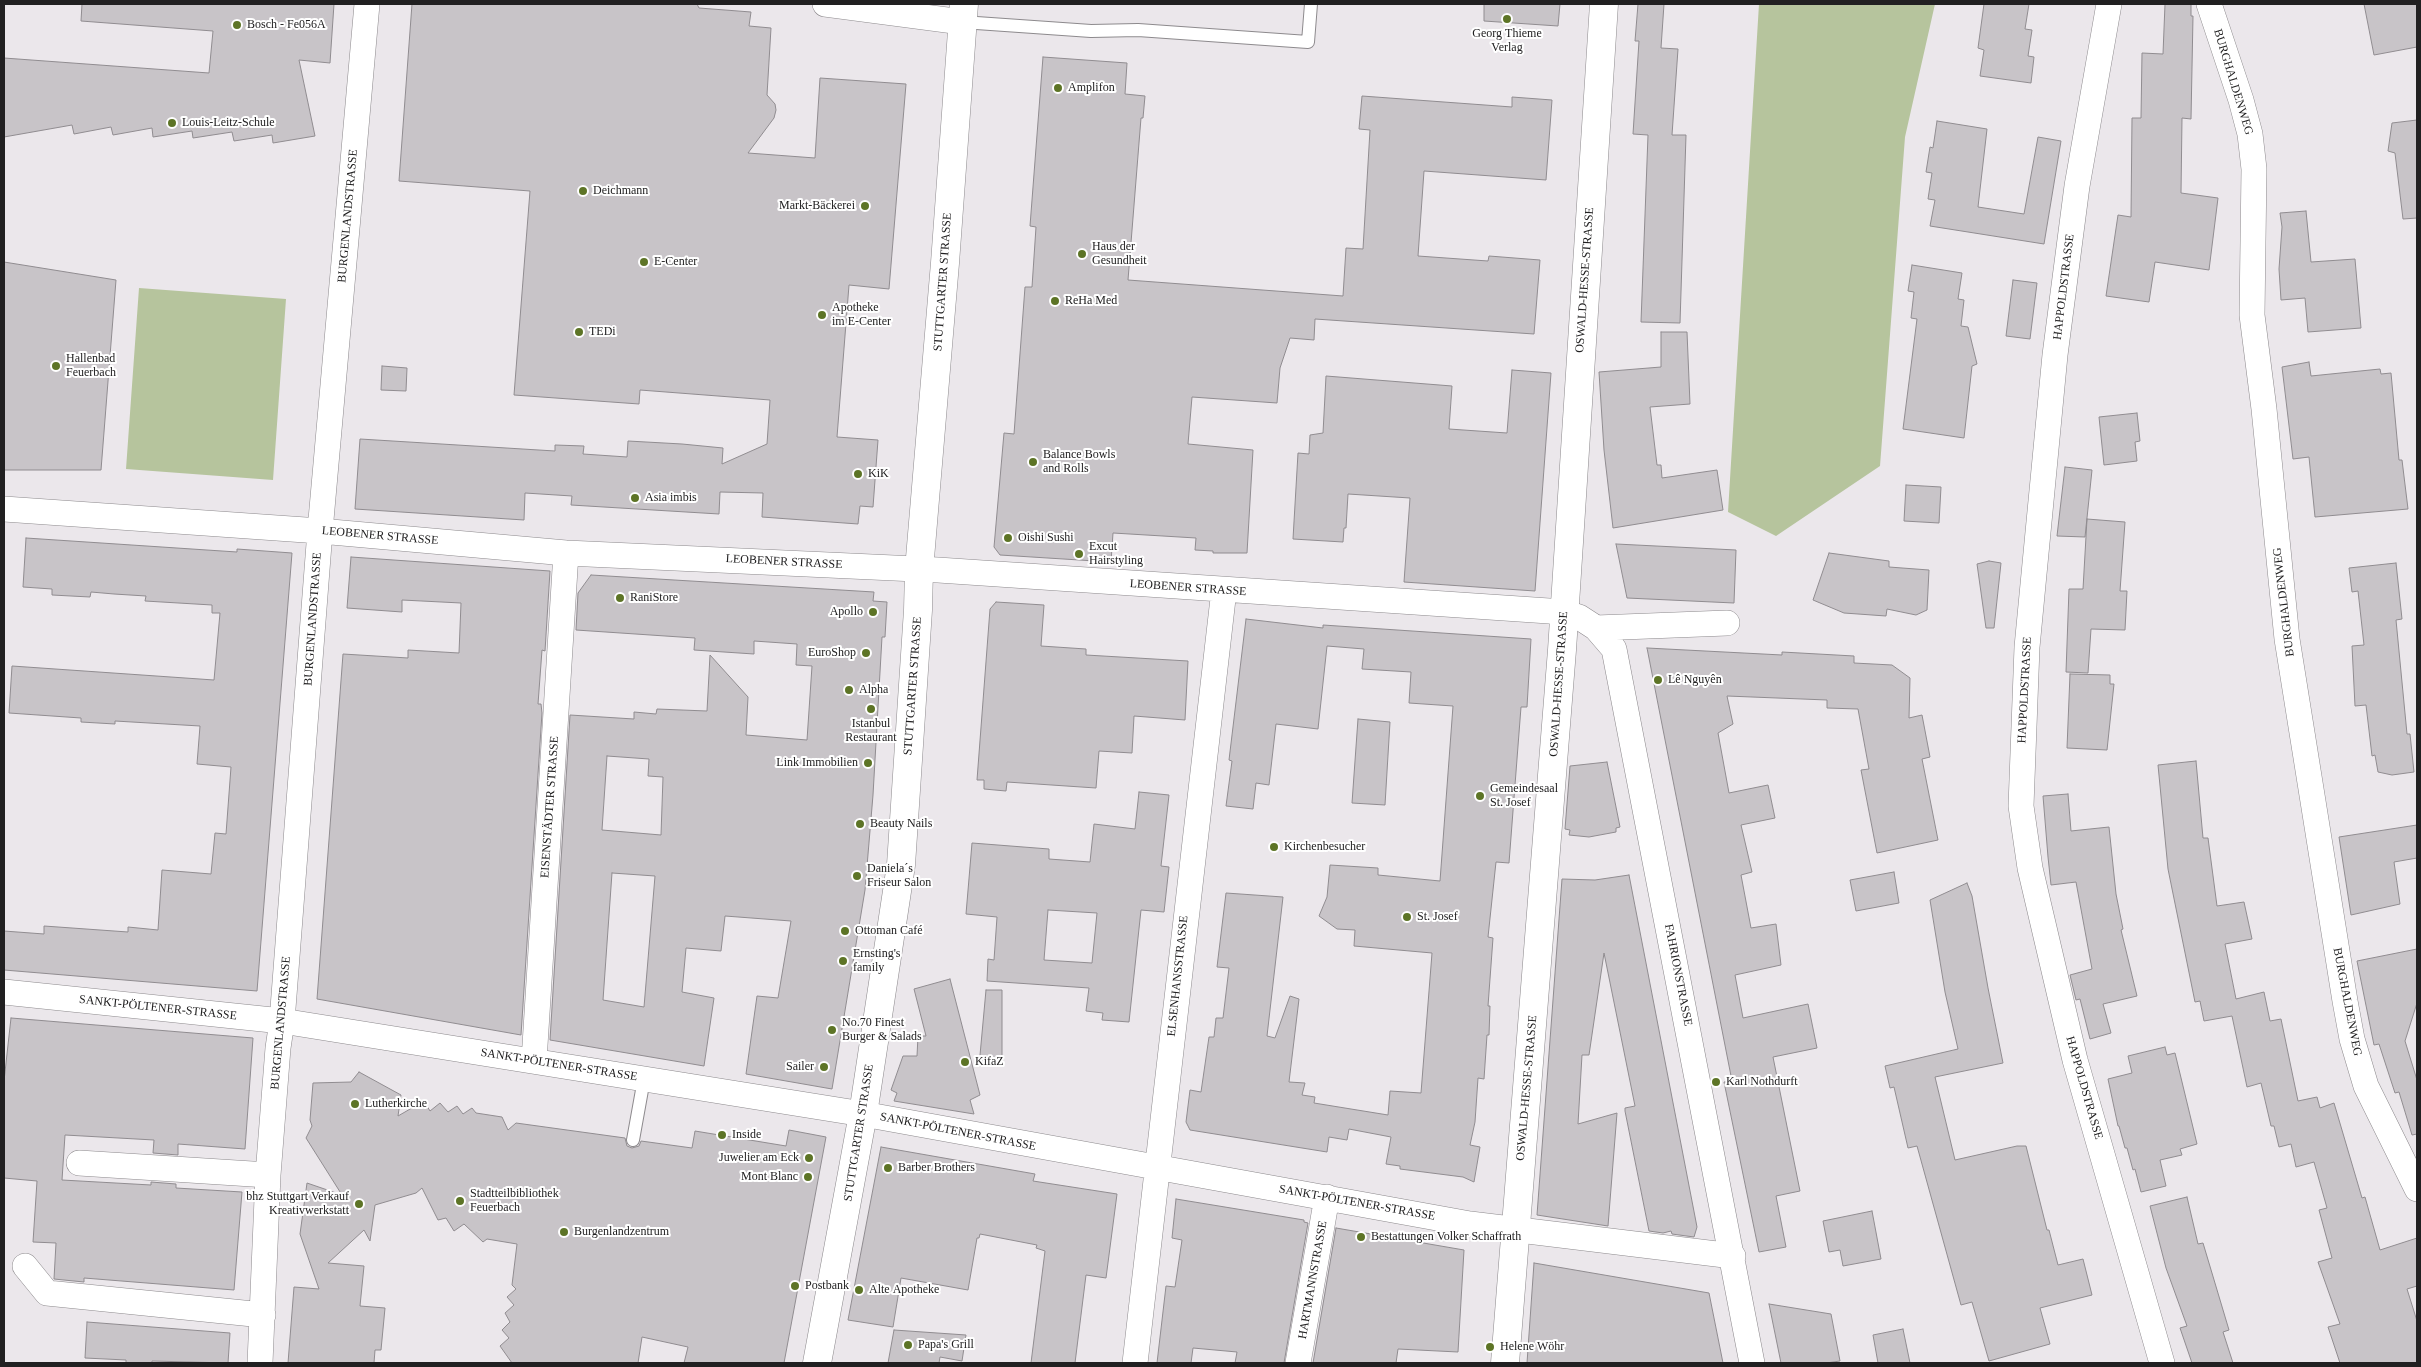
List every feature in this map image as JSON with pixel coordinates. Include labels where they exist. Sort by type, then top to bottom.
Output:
[{"type":"street","name":"BURGENLANDSTRASSE","points":[[260,1363],[268,1175],[282,1021],[320,531],[367,4]]},
{"type":"street","points":[[825,4],[963,13]]},
{"type":"street","name":"OSWALD-HESSE-STRASSE","points":[[1505,1363],[1564,612],[1604,4]]},
{"type":"street","name":"HAPPOLDSTRASSE","points":[[2109,4],[2076,186],[2055,355],[2027,647],[2021,806],[2030,868],[2075,1060],[2162,1363]]},
{"type":"street","name":"BURGHALDENWEG","points":[[2209,4],[2241,100],[2252,152],[2254,170],[2252,315],[2264,409],[2287,639],[2345,1001],[2352,1039],[2366,1086],[2417,1189]]},
{"type":"street","name":"STUTTGARTER STRASSE","points":[[817,1363],[863,1114],[901,865],[919,570],[944,273],[963,13]]},
{"type":"street","name":"LEOBENER STRASSE","points":[[4,509],[320,531],[566,553],[822,563],[1564,612]]},
{"type":"street","name":"EISENSTÄDTER STRASSE","points":[[534,1061],[566,553]]},
{"type":"street","name":"ELSENHANSSTRASSE","points":[[1135,1363],[1224,590]]},
{"type":"street","name":"FAHRIONSTRASSE","points":[[1564,612],[1579,617],[1596,628],[1614,649],[1733,1256],[1752,1363]]},
{"type":"street","points":[[1596,628],[1727,623]]},
{"type":"street","name":"SANKT-PÖLTENER-STRASSE","points":[[4,992],[282,1021],[863,1114],[1156,1169],[1327,1197],[1514,1231],[1733,1256]]},
{"type":"street","points":[[79,1163],[268,1175]]},
{"type":"street","name":"HARTMANNSTRASSE","points":[[1298,1363],[1327,1197]]},
{"type":"street","points":[[26,1266],[47,1293],[263,1314]]},
{"type":"lane","points":[[963,13],[1091,31],[1147,30],[1308,42],[1310,4]]},
{"type":"lane","points":[[633,1140],[644,1079]]},
{"type":"green space","points":[[1759,4],[1935,4],[1905,137],[1880,466],[1776,536],[1728,512]]},
{"type":"green space","points":[[139,288],[286,299],[273,480],[126,469]]},
{"type":"building","name":"Louis-Leitz-Schule","points":[[82,4],[334,4],[330,63],[299,60],[315,136],[273,143],[272,135],[234,141],[232,132],[193,138],[192,131],[153,137],[152,128],[113,135],[111,127],[74,134],[72,125],[4,137],[4,58],[209,73],[213,31],[81,21]]},
{"type":"building","points":[[412,4],[697,4],[699,8],[751,12],[749,26],[771,28],[767,95],[775,104],[776,110],[774,118],[748,153],[815,158],[820,78],[906,84],[889,289],[849,285],[837,437],[878,440],[873,507],[860,506],[858,524],[762,517],[763,493],[720,492],[719,514],[571,505],[572,496],[525,493],[524,520],[355,509],[360,439],[555,451],[555,445],[584,446],[583,454],[627,457],[628,441],[682,444],[723,448],[722,464],[767,444],[770,400],[640,390],[639,404],[514,395],[530,191],[399,181]]},
{"type":"building","points":[[1484,4],[1560,4],[1558,26],[1484,21]]},
{"type":"building","points":[[1638,4],[1664,4],[1661,48],[1678,49],[1672,135],[1686,135],[1680,323],[1641,322],[1648,135],[1633,134],[1639,41],[1635,41]]},
{"type":"building","points":[[1984,4],[2029,4],[2025,29],[2032,30],[2028,56],[2034,57],[2031,83],[1980,76],[1984,50],[1978,48]]},
{"type":"building","points":[[2165,4],[2191,4],[2191,16],[2193,16],[2191,119],[2182,118],[2181,193],[2218,198],[2209,270],[2155,262],[2149,302],[2106,296],[2118,215],[2131,217],[2132,118],[2141,118],[2142,53],[2163,54]]},
{"type":"building","points":[[2364,4],[2417,4],[2417,47],[2374,55]]},
{"type":"building","points":[[1043,57],[1127,63],[1125,94],[1145,96],[1143,118],[1141,118],[1128,280],[1343,296],[1346,248],[1363,249],[1370,130],[1359,129],[1362,96],[1512,107],[1512,97],[1552,100],[1546,180],[1424,171],[1418,256],[1488,261],[1489,256],[1540,260],[1534,334],[1315,319],[1314,340],[1290,338],[1280,368],[1277,403],[1192,397],[1188,444],[1253,450],[1247,553],[1213,553],[1213,551],[1195,550],[1196,538],[1113,533],[1111,562],[1000,555],[994,547],[1004,433],[1014,434],[1025,287],[1032,287],[1036,227],[1030,226]]},
{"type":"building","points":[[2417,120],[2417,218],[2403,219],[2395,153],[2388,151],[2392,123]]},
{"type":"building","points":[[1937,121],[1987,129],[1978,207],[2024,214],[2038,137],[2061,141],[2044,244],[1930,226],[1935,200],[1928,199],[1932,173],[1926,172],[1930,147],[1933,148]]},
{"type":"building","points":[[2306,211],[2311,262],[2355,259],[2361,328],[2308,332],[2305,298],[2281,300],[2279,269],[2282,227],[2280,213]]},
{"type":"building","name":"Hallenbad Feuerbach","points":[[4,262],[116,280],[101,470],[4,470]]},
{"type":"building","points":[[1912,265],[1962,273],[1958,299],[1964,300],[1961,326],[1968,327],[1977,364],[1972,366],[1964,438],[1903,429],[1917,319],[1911,318],[1914,292],[1908,291]]},
{"type":"building","points":[[2013,280],[2037,283],[2030,339],[2006,336]]},
{"type":"building","points":[[1661,332],[1687,332],[1690,404],[1650,407],[1657,465],[1661,465],[1662,478],[1717,470],[1723,510],[1613,528],[1604,450],[1599,372],[1661,367]]},
{"type":"building","points":[[2309,362],[2311,376],[2380,369],[2381,374],[2391,373],[2399,460],[2402,460],[2408,509],[2315,517],[2309,457],[2293,459],[2282,367]]},
{"type":"building","points":[[382,366],[407,368],[406,391],[381,390]]},
{"type":"building","points":[[1512,370],[1551,373],[1535,591],[1404,582],[1410,498],[1348,494],[1346,528],[1344,528],[1343,542],[1293,539],[1298,453],[1309,454],[1310,435],[1323,433],[1326,376],[1452,386],[1449,429],[1507,433]]},
{"type":"building","points":[[2137,413],[2140,441],[2135,442],[2137,461],[2104,465],[2099,417]]},
{"type":"building","points":[[2065,467],[2092,470],[2085,537],[2057,536]]},
{"type":"building","points":[[1906,485],[1941,487],[1939,523],[1904,521]]},
{"type":"building","points":[[2087,519],[2125,522],[2120,591],[2127,591],[2125,630],[2091,629],[2088,673],[2066,672],[2069,589],[2083,589]]},
{"type":"building","points":[[26,538],[237,552],[237,549],[292,553],[257,991],[4,970],[4,931],[44,934],[44,926],[128,932],[128,927],[158,930],[162,870],[211,874],[215,833],[226,834],[231,767],[197,764],[200,726],[115,721],[115,724],[81,722],[81,718],[9,713],[12,666],[214,680],[220,613],[212,613],[212,605],[145,601],[146,596],[91,592],[90,597],[52,595],[52,589],[23,587]]},
{"type":"building","points":[[1616,544],[1736,550],[1734,603],[1627,598]]},
{"type":"building","points":[[1829,553],[1889,561],[1889,567],[1929,570],[1927,610],[1916,615],[1887,609],[1886,616],[1844,613],[1813,600]]},
{"type":"building","points":[[351,557],[550,571],[545,651],[542,650],[538,704],[541,704],[542,713],[521,1035],[317,999],[343,654],[408,658],[408,650],[459,653],[461,603],[402,600],[402,612],[347,608]]},
{"type":"building","points":[[1989,561],[2001,563],[1994,628],[1986,628],[1977,564]]},
{"type":"building","points":[[2396,563],[2402,619],[2396,620],[2407,734],[2410,734],[2414,772],[2392,775],[2378,772],[2375,755],[2372,756],[2366,705],[2355,706],[2352,646],[2364,645],[2358,591],[2352,592],[2349,568]]},
{"type":"building","points":[[591,575],[874,592],[873,601],[887,602],[885,637],[882,637],[873,795],[865,890],[832,1089],[746,1074],[757,996],[778,998],[791,921],[725,916],[721,951],[686,948],[682,992],[714,998],[704,1066],[550,1040],[570,715],[634,719],[634,712],[656,714],[657,709],[707,711],[710,655],[748,697],[746,735],[807,740],[812,666],[796,665],[797,644],[754,641],[754,654],[694,650],[695,638],[576,630],[578,593]],"holes":[[[607,756],[649,759],[648,776],[663,777],[661,835],[602,830]],[[612,873],[655,876],[644,1007],[603,1000]]]},
{"type":"building","points":[[996,602],[1044,605],[1041,646],[1086,649],[1086,655],[1188,661],[1185,720],[1134,716],[1132,753],[1099,751],[1096,788],[1007,782],[1006,791],[984,789],[984,780],[977,780],[990,609]]},
{"type":"building","points":[[1246,619],[1323,628],[1323,625],[1531,639],[1527,707],[1521,707],[1509,863],[1496,862],[1488,937],[1493,938],[1488,1006],[1490,1006],[1489,1035],[1487,1035],[1484,1079],[1478,1078],[1475,1122],[1470,1145],[1480,1147],[1474,1182],[1463,1177],[1400,1169],[1400,1166],[1386,1164],[1391,1137],[1349,1129],[1347,1140],[1329,1137],[1327,1152],[1190,1130],[1186,1122],[1190,1090],[1201,1092],[1209,1037],[1214,1037],[1216,1018],[1223,1018],[1229,968],[1217,967],[1226,893],[1283,897],[1267,1036],[1275,1038],[1290,996],[1299,999],[1289,1082],[1305,1083],[1302,1095],[1315,1097],[1314,1103],[1388,1115],[1390,1091],[1421,1093],[1432,953],[1354,946],[1355,930],[1337,929],[1319,916],[1327,897],[1330,865],[1378,868],[1378,875],[1440,881],[1453,706],[1409,703],[1411,672],[1362,669],[1364,649],[1327,646],[1318,729],[1276,724],[1269,785],[1256,783],[1253,809],[1226,806],[1232,761],[1229,760]]},
{"type":"building","points":[[1647,648],[1782,655],[1782,652],[1854,656],[1854,663],[1892,665],[1910,678],[1909,718],[1922,715],[1930,757],[1922,759],[1938,840],[1877,853],[1861,770],[1869,769],[1858,709],[1827,708],[1827,700],[1727,696],[1733,724],[1718,733],[1729,793],[1768,785],[1775,818],[1741,825],[1752,872],[1741,875],[1751,928],[1776,924],[1781,965],[1735,975],[1743,1018],[1808,1004],[1817,1048],[1773,1057],[1800,1191],[1776,1196],[1786,1247],[1759,1252],[1724,1082],[1732,1081]]},
{"type":"building","points":[[2070,674],[2110,675],[2110,684],[2114,684],[2107,750],[2067,748]]},
{"type":"building","points":[[1358,719],[1390,722],[1385,805],[1352,803]]},
{"type":"building","points":[[2196,761],[2203,838],[2208,838],[2217,906],[2244,902],[2252,939],[2225,944],[2236,999],[2264,992],[2270,1021],[2281,1019],[2298,1101],[2317,1097],[2320,1108],[2334,1103],[2362,1198],[2365,1197],[2380,1250],[2417,1238],[2417,1286],[2407,1289],[2417,1321],[2417,1363],[2340,1363],[2328,1327],[2340,1324],[2318,1262],[2332,1258],[2319,1210],[2327,1208],[2314,1162],[2296,1167],[2291,1144],[2279,1147],[2274,1126],[2271,1126],[2261,1083],[2247,1087],[2232,1016],[2204,1021],[2200,1001],[2195,1002],[2168,869],[2158,765]]},
{"type":"building","points":[[1607,762],[1620,827],[1616,828],[1616,832],[1589,837],[1569,835],[1570,830],[1565,829],[1570,766]]},
{"type":"building","points":[[1139,792],[1169,795],[1161,866],[1169,867],[1164,912],[1141,910],[1129,1022],[1102,1020],[1103,1013],[1086,1011],[1089,988],[987,981],[988,959],[994,960],[997,917],[966,914],[972,843],[1049,849],[1049,859],[1090,862],[1094,824],[1135,829]],"holes":[[[1048,910],[1097,913],[1092,963],[1044,960]]]},
{"type":"building","points":[[2068,794],[2071,831],[2109,827],[2116,894],[2123,929],[2121,930],[2137,996],[2103,1004],[2111,1033],[2090,1039],[2080,999],[2076,1000],[2070,975],[2092,969],[2076,882],[2051,885],[2048,857],[2043,796]]},
{"type":"building","points":[[2417,825],[2417,858],[2394,862],[2400,904],[2351,915],[2339,837]]},
{"type":"building","points":[[1894,872],[1899,903],[1856,911],[1850,880]]},
{"type":"building","points":[[1629,875],[1697,1227],[1694,1237],[1672,1234],[1671,1231],[1663,1233],[1649,1231],[1625,1111],[1625,1108],[1635,1106],[1604,953],[1589,1055],[1582,1055],[1578,1124],[1617,1113],[1608,1226],[1537,1215],[1562,879],[1595,880]]},
{"type":"building","points":[[1967,883],[1972,896],[2003,1063],[1935,1077],[1955,1160],[2017,1146],[2026,1146],[2047,1230],[2049,1230],[2058,1265],[2083,1259],[2092,1295],[2040,1308],[2050,1344],[1989,1361],[1972,1302],[1961,1305],[1917,1146],[1908,1148],[1894,1087],[1890,1088],[1885,1066],[1958,1049],[1945,992],[1930,900]]},
{"type":"building","points":[[2417,949],[2417,1003],[2405,1041],[2417,1080],[2417,1134],[2412,1135],[2399,1092],[2395,1093],[2379,1044],[2374,1045],[2357,961]]},
{"type":"building","points":[[950,979],[980,1095],[970,1100],[974,1114],[894,1101],[897,1093],[891,1090],[903,1056],[917,1056],[918,1036],[926,1036],[914,989]]},
{"type":"building","points":[[986,990],[1002,990],[1002,1065],[979,1066]]},
{"type":"building","points":[[11,1018],[253,1038],[245,1149],[178,1144],[178,1155],[153,1153],[154,1140],[65,1135],[62,1180],[151,1185],[151,1182],[176,1184],[176,1188],[242,1192],[234,1290],[84,1278],[84,1282],[54,1279],[56,1243],[33,1242],[37,1181],[4,1178],[4,1081]]},
{"type":"building","points":[[2165,1047],[2167,1055],[2175,1053],[2197,1144],[2180,1149],[2182,1155],[2160,1160],[2166,1186],[2141,1192],[2135,1169],[2133,1170],[2118,1126],[2108,1079],[2132,1073],[2128,1056]]},
{"type":"building","points":[[359,1072],[401,1095],[398,1116],[424,1101],[430,1111],[440,1103],[448,1112],[457,1106],[463,1114],[472,1108],[476,1113],[502,1117],[508,1130],[516,1123],[625,1138],[627,1146],[632,1148],[639,1146],[641,1141],[692,1148],[695,1131],[786,1146],[789,1130],[826,1137],[784,1363],[684,1363],[688,1347],[642,1337],[638,1363],[512,1363],[500,1346],[509,1338],[502,1330],[510,1322],[505,1313],[514,1305],[507,1297],[516,1289],[512,1285],[517,1244],[487,1239],[483,1242],[464,1224],[454,1231],[446,1218],[438,1220],[422,1188],[416,1193],[375,1205],[370,1241],[364,1230],[328,1263],[364,1266],[360,1306],[385,1308],[381,1350],[375,1350],[374,1363],[288,1363],[294,1287],[319,1289],[300,1234],[307,1183],[342,1195],[306,1138],[312,1126],[310,1120],[313,1083],[351,1082]]},
{"type":"building","points":[[881,1147],[1035,1174],[1033,1181],[1117,1194],[1106,1278],[1086,1275],[1075,1363],[1031,1363],[1045,1251],[1036,1248],[1037,1245],[980,1234],[979,1238],[977,1238],[968,1290],[901,1278],[893,1327],[848,1320]]},
{"type":"building","points":[[2187,1197],[2198,1244],[2203,1243],[2229,1330],[2223,1332],[2233,1363],[2192,1363],[2180,1328],[2187,1326],[2166,1268],[2150,1206]]},
{"type":"building","points":[[1176,1199],[1304,1220],[1304,1222],[1308,1223],[1284,1363],[1235,1363],[1237,1352],[1193,1348],[1191,1363],[1157,1363],[1166,1286],[1175,1287],[1182,1240],[1172,1238]]},
{"type":"building","points":[[1872,1211],[1881,1259],[1843,1266],[1840,1250],[1829,1252],[1823,1221]]},
{"type":"building","points":[[1336,1228],[1464,1250],[1458,1352],[1398,1349],[1396,1363],[1313,1363]]},
{"type":"building","points":[[1534,1263],[1709,1293],[1723,1363],[1527,1363]]},
{"type":"building","points":[[1769,1304],[1831,1314],[1840,1361],[1826,1363],[1781,1363]]},
{"type":"building","points":[[87,1322],[230,1333],[228,1363],[152,1361],[152,1363],[126,1363],[126,1360],[85,1358]]},
{"type":"building","points":[[1903,1329],[1910,1363],[1878,1363],[1873,1335]]},
{"type":"building","points":[[894,1330],[966,1335],[962,1361],[940,1357],[939,1363],[888,1363]]},
{"type":"place","name":"Georg Thieme Verlag","points":[[1507,19]]},
{"type":"place","name":"Bosch - Fe056A","points":[[237,25]]},
{"type":"place","name":"Amplifon","points":[[1058,88]]},
{"type":"place","name":"Louis-Leitz-Schule","points":[[172,123]]},
{"type":"place","name":"Deichmann","points":[[583,191]]},
{"type":"place","name":"Markt-Bäckerei","points":[[865,206]]},
{"type":"place","name":"Haus der Gesundheit","points":[[1082,254]]},
{"type":"place","name":"E-Center","points":[[644,262]]},
{"type":"place","name":"ReHa Med","points":[[1055,301]]},
{"type":"place","name":"Apotheke im E-Center","points":[[822,315]]},
{"type":"place","name":"TEDi","points":[[579,332]]},
{"type":"place","name":"Hallenbad Feuerbach","points":[[56,366]]},
{"type":"place","name":"Balance Bowls and Rolls","points":[[1033,462]]},
{"type":"place","name":"KiK","points":[[858,474]]},
{"type":"place","name":"Asia imbis","points":[[635,498]]},
{"type":"place","name":"Oishi Sushi","points":[[1008,538]]},
{"type":"place","name":"Excut Hairstyling","points":[[1079,554]]},
{"type":"place","name":"RaniStore","points":[[620,598]]},
{"type":"place","name":"Apollo","points":[[873,612]]},
{"type":"place","name":"EuroShop","points":[[866,653]]},
{"type":"place","name":"Lê Nguyên","points":[[1658,680]]},
{"type":"place","name":"Alpha","points":[[849,690]]},
{"type":"place","name":"Istanbul Restaurant","points":[[871,709]]},
{"type":"place","name":"Link Immobilien","points":[[868,763]]},
{"type":"place","name":"Gemeindesaal St. Josef","points":[[1480,796]]},
{"type":"place","name":"Beauty Nails","points":[[860,824]]},
{"type":"place","name":"Kirchenbesucher","points":[[1274,847]]},
{"type":"place","name":"Daniela´s Friseur Salon","points":[[857,876]]},
{"type":"place","name":"St. Josef","points":[[1407,917]]},
{"type":"place","name":"Ottoman Café","points":[[845,931]]},
{"type":"place","name":"Ernsting's family","points":[[843,961]]},
{"type":"place","name":"No.70 Finest Burger & Salads","points":[[832,1030]]},
{"type":"place","name":"KifaZ","points":[[965,1062]]},
{"type":"place","name":"Sailer","points":[[824,1067]]},
{"type":"place","name":"Karl Nothdurft","points":[[1716,1082]]},
{"type":"place","name":"Lutherkirche","points":[[355,1104]]},
{"type":"place","name":"Inside","points":[[722,1135]]},
{"type":"place","name":"Juwelier am Eck","points":[[809,1158]]},
{"type":"place","name":"Barber Brothers","points":[[888,1168]]},
{"type":"place","name":"Mont Blanc","points":[[808,1177]]},
{"type":"place","name":"Stadtteilbibliothek Feuerbach","points":[[460,1201]]},
{"type":"place","name":"bhz Stuttgart Verkauf Kreativwerkstatt","points":[[359,1204]]},
{"type":"place","name":"Burgenlandzentrum","points":[[564,1232]]},
{"type":"place","name":"Bestattungen Volker Schaffrath","points":[[1361,1237]]},
{"type":"place","name":"Postbank","points":[[795,1286]]},
{"type":"place","name":"Alte Apotheke","points":[[859,1290]]},
{"type":"place","name":"Papa's Grill","points":[[908,1345]]},
{"type":"place","name":"Helene Wöhr","points":[[1490,1347]]}]
